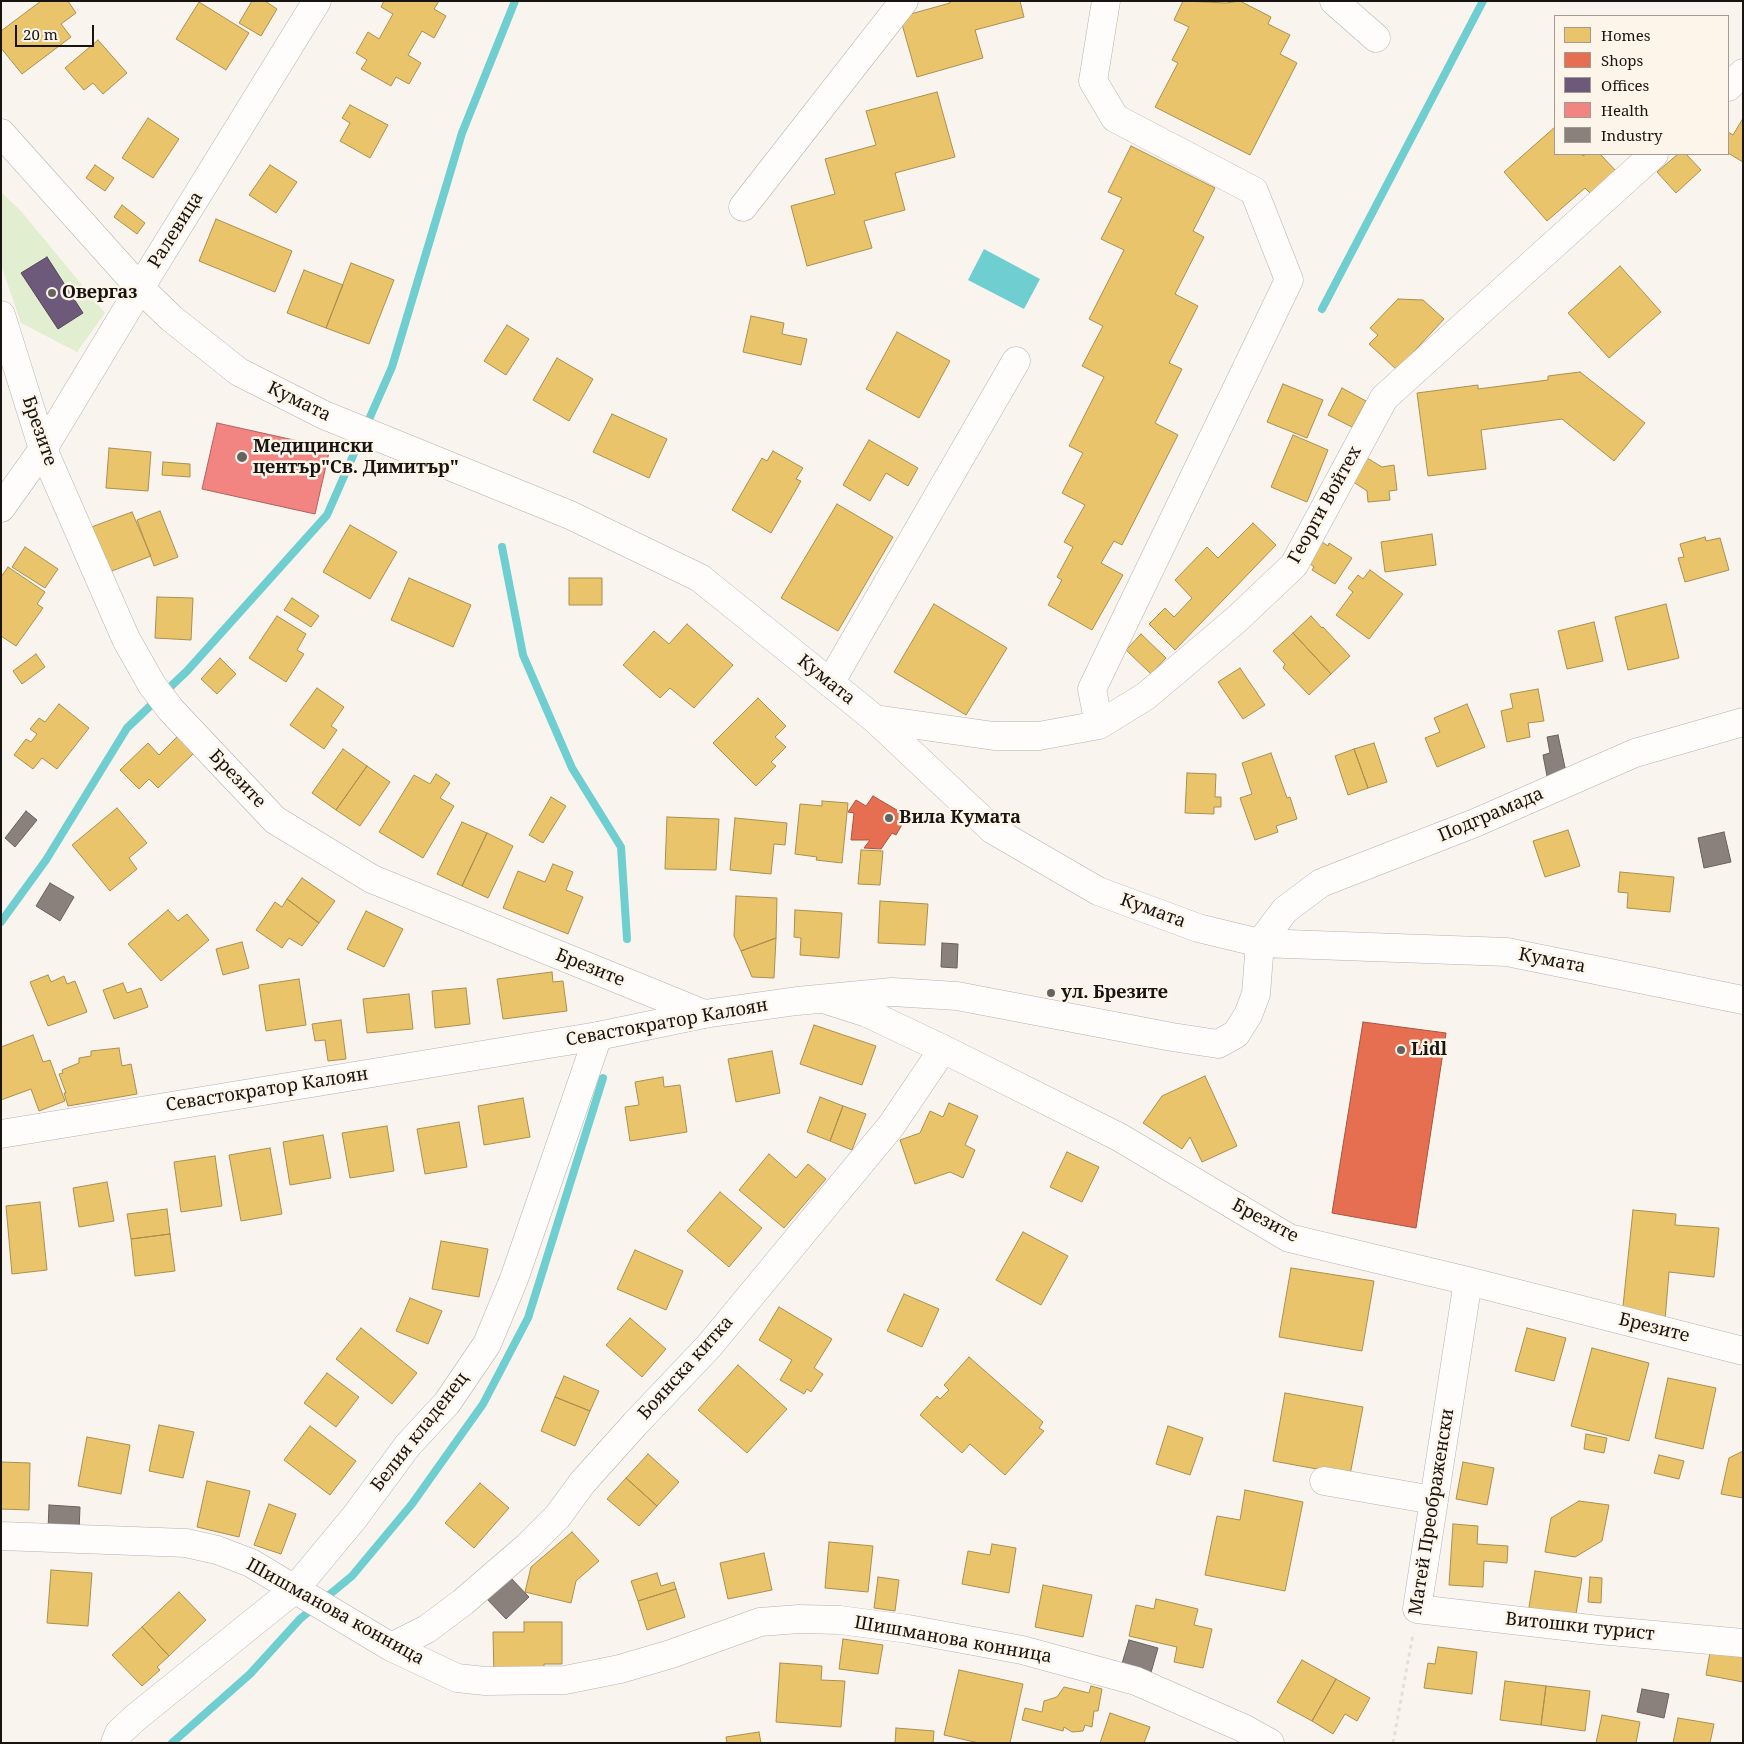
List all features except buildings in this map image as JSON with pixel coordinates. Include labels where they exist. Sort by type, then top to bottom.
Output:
[{"type":"street","name":"Ралевица","points":[[1,508],[43,449],[317,1]]},
{"type":"street","points":[[743,207],[904,1]]},
{"type":"street","points":[[1099,725],[1092,689],[1289,280],[1254,191],[1115,118],[1093,81],[1106,1]]},
{"type":"street","points":[[1334,1],[1376,38]]},
{"type":"street","points":[[1729,85],[1743,73]]},
{"type":"street","name":"Кумата","points":[[1,133],[140,288],[171,318],[239,372],[324,414],[386,441],[570,515],[700,578],[875,719],[993,830],[1098,891],[1198,928],[1260,943],[1507,952],[1743,1000]]},
{"type":"street","name":"Георги Войтех","points":[[875,719],[994,736],[1039,736],[1099,725],[1146,696],[1237,619],[1294,565],[1384,398],[1653,155]]},
{"type":"street","name":"Брезите","points":[[1,314],[43,449],[126,639],[152,684],[171,710],[275,820],[372,879],[704,1014]]},
{"type":"street","points":[[830,683],[1016,360]]},
{"type":"street","name":"Подграмада","points":[[1260,943],[1284,910],[1322,883],[1474,823],[1635,753],[1743,722]]},
{"type":"street","name":"Севастократор Калоян","points":[[1,1134],[598,1036],[704,1014],[822,998],[892,992],[957,996],[1218,1044],[1236,1034],[1248,1015],[1256,994],[1260,943]]},
{"type":"street","name":"Брезите","points":[[822,998],[867,1013],[1119,1137],[1289,1238],[1468,1281],[1743,1351]]},
{"type":"street","name":"Белия кладенец","points":[[116,1743],[119,1733],[135,1718],[295,1589],[354,1518],[408,1444],[447,1403],[487,1344],[514,1280],[598,1036]]},
{"type":"street","name":"Боянска китка","points":[[391,1648],[427,1629],[463,1602],[528,1546],[558,1516],[582,1483],[709,1346],[891,1126],[943,1049]]},
{"type":"street","name":"Матей Преображенски","points":[[1417,1609],[1468,1281]]},
{"type":"street","points":[[1324,1481],[1433,1500]]},
{"type":"street","name":"Шишманова конница","points":[[1,1536],[186,1543],[217,1550],[250,1563],[391,1648],[457,1678],[565,1680],[620,1669],[671,1654],[760,1622],[799,1619],[840,1620],[908,1629],[1022,1650],[1136,1681],[1243,1728],[1270,1743]]},
{"type":"street","name":"Витошки турист","points":[[1417,1609],[1599,1630],[1743,1643]]},
{"type":"path","name":"Матей Преображенски","points":[[1394,1743],[1417,1609]]},
{"type":"green space","points":[[1,192],[21,211],[105,313],[77,352],[21,323],[1,265]],"holes":[[[46,257],[83,313],[58,329],[21,274]]]},
{"type":"water","points":[[984,249],[1040,279],[1024,309],[968,280]]},
{"type":"waterway","points":[[1,922],[46,860],[127,728],[187,671],[327,515],[392,367],[462,133],[515,1]]},
{"type":"waterway","points":[[1322,309],[1483,1]]},
{"type":"waterway","points":[[502,547],[523,655],[572,768],[621,847],[627,939]]},
{"type":"waterway","points":[[172,1743],[250,1674],[300,1619],[352,1576],[412,1504],[483,1404],[528,1318],[603,1078]]},
{"type":"place","name":"Овергаз","points":[[52,293]]},
{"type":"place","name":"Медицински център\"Св. Димитър\"","points":[[242,457]]},
{"type":"place","name":"Вила Кумата","points":[[889,818]]},
{"type":"place","name":"ул. Брезите","points":[[1051,993]]},
{"type":"place","name":"Lidl","points":[[1401,1050]]}]
